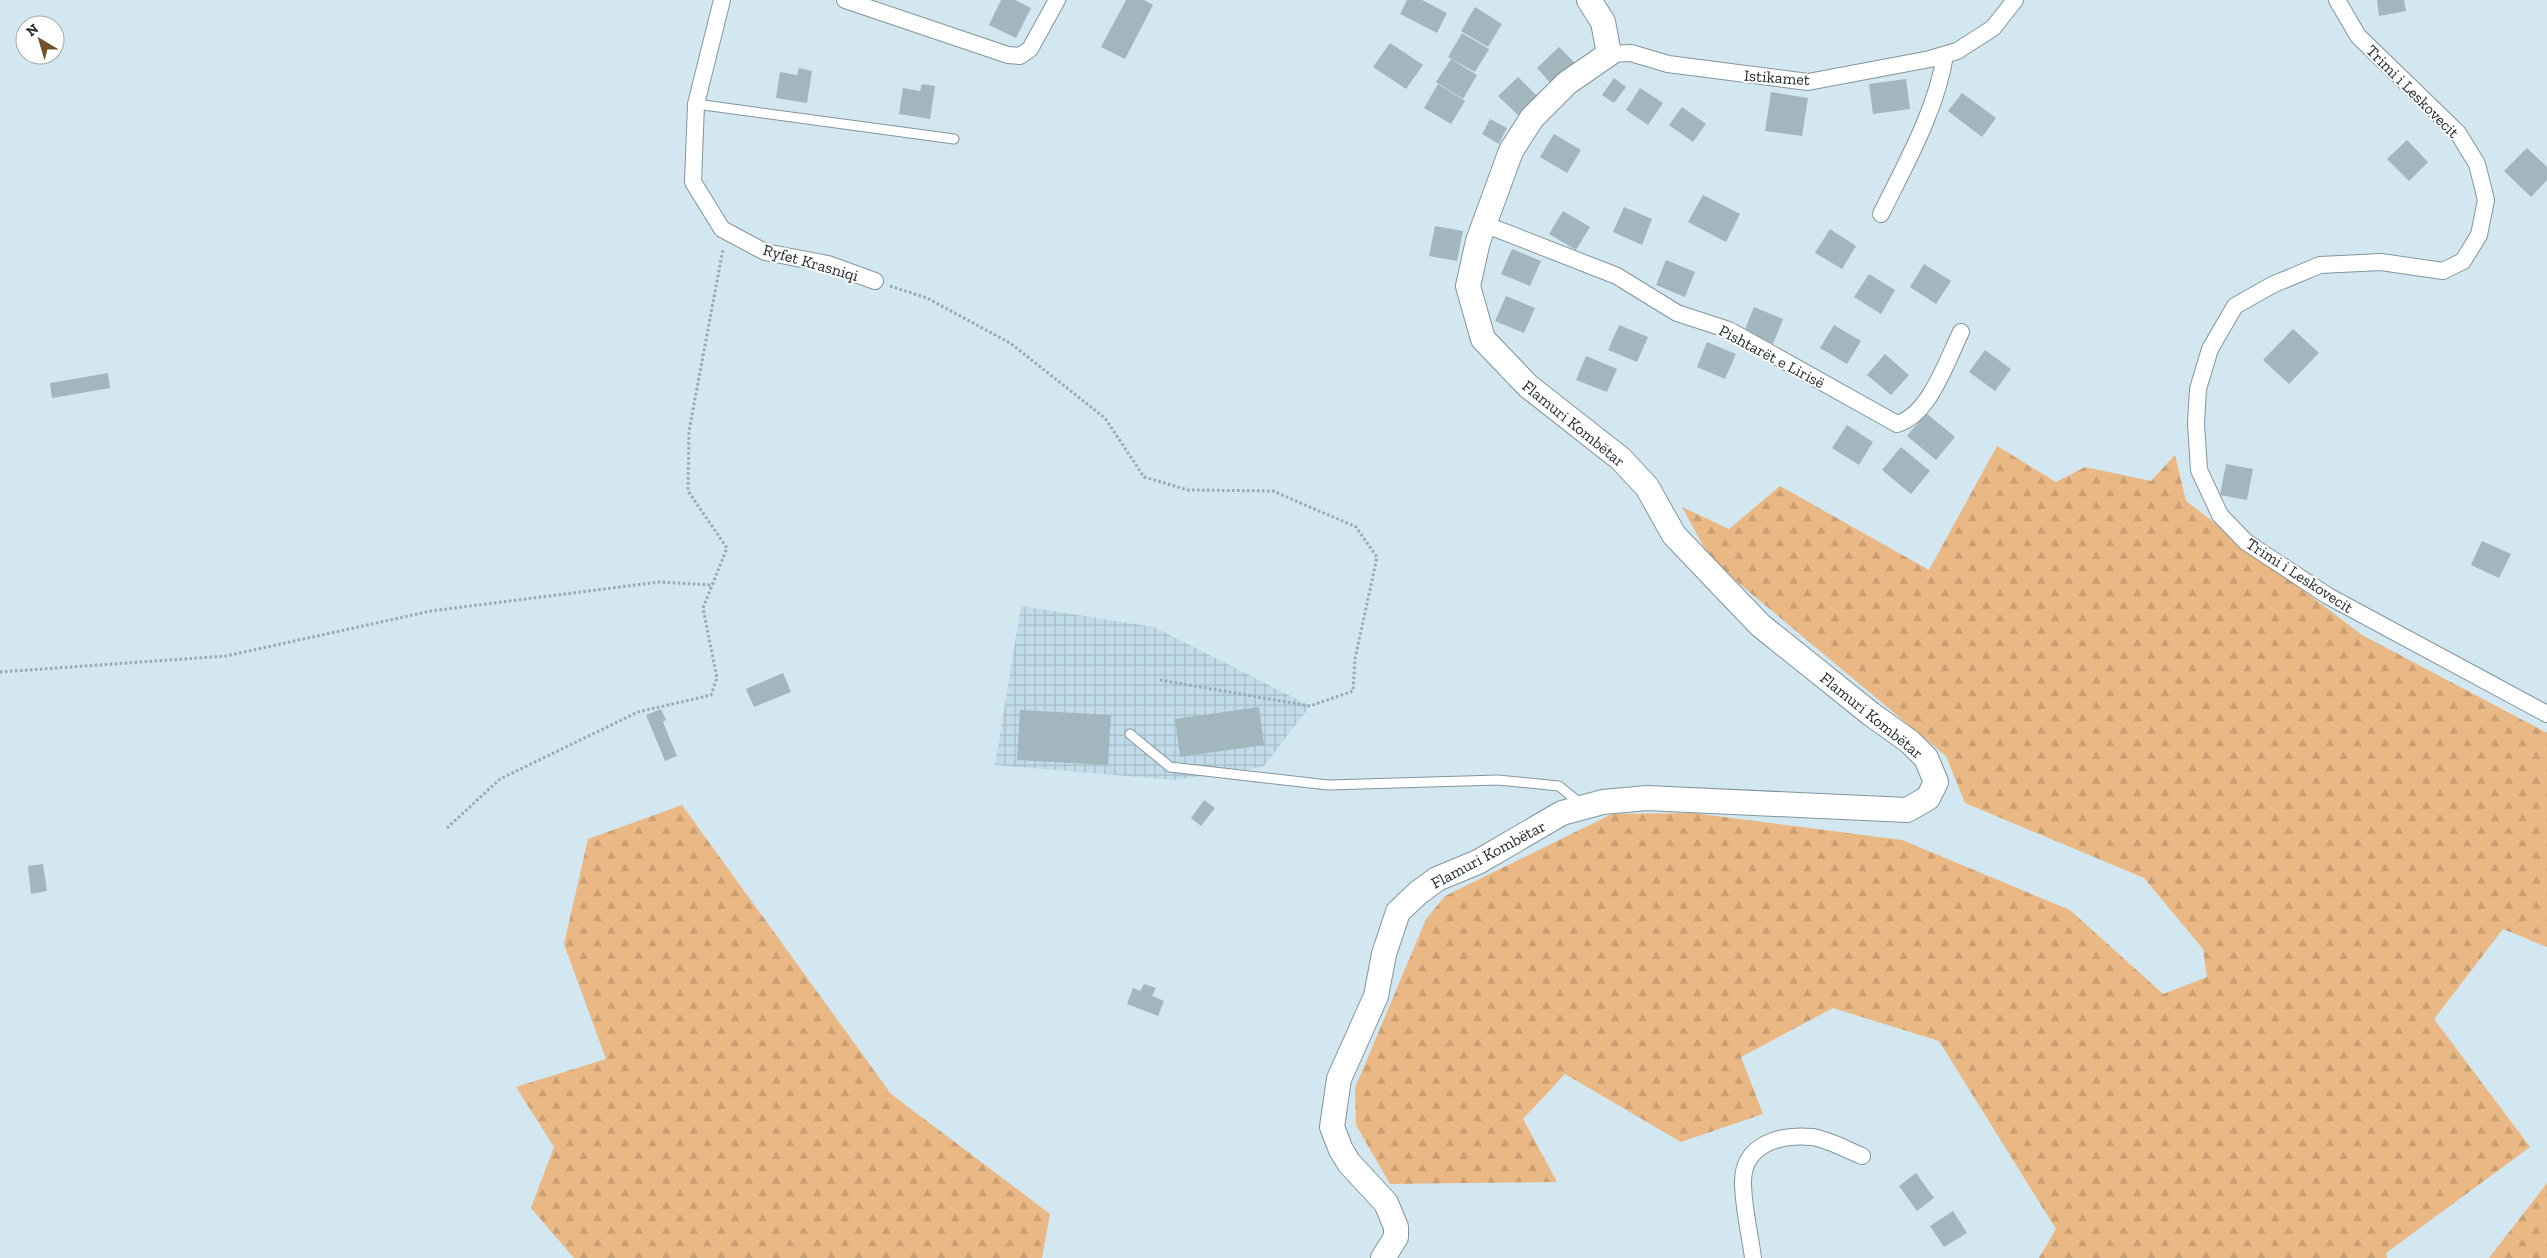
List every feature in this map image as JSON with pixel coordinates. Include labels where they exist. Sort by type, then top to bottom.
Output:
[{"type":"street","name":"Ryfet Krasniqi","points":[[722,0],[696,104],[693,182],[722,229],[765,252],[828,264],[875,281]]},
{"type":"street","points":[[845,0],[1008,54],[1020,56],[1030,49],[1057,0]]},
{"type":"street","points":[[1588,0],[1603,22],[1609,54]]},
{"type":"street","name":"Istikamet","points":[[1609,54],[1631,53],[1668,64],[1808,82],[1957,51],[1993,28],[2015,0]]},
{"type":"street","name":"Trimi i Leskovecit","points":[[2337,0],[2358,36],[2458,133],[2477,164],[2486,200],[2479,235],[2463,261],[2443,270],[2381,262],[2320,266],[2272,285],[2235,306],[2210,349],[2198,389],[2196,423],[2199,470],[2220,515],[2246,542],[2328,596],[2547,714]]},
{"type":"street","name":"Flamuri Kombëtar","points":[[1383,1258],[1396,1237],[1392,1216],[1386,1203],[1345,1157],[1332,1127],[1339,1080],[1376,996],[1384,954],[1398,912],[1436,879],[1478,862],[1562,813],[1603,802],[1646,798],[1907,810],[1928,798],[1936,782],[1926,758],[1910,742],[1870,714],[1760,624],[1674,534],[1647,487],[1621,459],[1528,386],[1483,339],[1468,286],[1484,224],[1510,151],[1532,118],[1568,84],[1609,54]]},
{"type":"street","points":[[1881,214],[1915,143],[1942,74],[1945,55]]},
{"type":"street","name":"Pishtarët e Lirisë","points":[[1484,224],[1617,276],[1677,313],[1729,330],[1897,424],[1907,421],[1924,407],[1961,332]]},
{"type":"street","points":[[1753,1258],[1743,1182],[1747,1161],[1760,1146],[1776,1139],[1813,1137],[1862,1156]]},
{"type":"lane","points":[[696,104],[954,139]]},
{"type":"lane","points":[[1130,734],[1170,767],[1328,785],[1506,781],[1559,786],[1585,807]]},
{"type":"path","points":[[447,828],[500,779],[638,712],[710,695],[717,678],[702,608],[726,548],[688,492],[689,431],[726,231]]},
{"type":"path","points":[[875,281],[928,298],[1010,342],[1105,418],[1144,477],[1188,490],[1272,491],[1356,527],[1377,557],[1355,659],[1353,691],[1310,706],[1160,680]]},
{"type":"path","points":[[0,672],[226,656],[431,612],[658,582],[712,585]]},
{"type":"shaded area","points":[[1021,606],[1154,627],[1310,706],[1263,767],[1175,780],[995,765]]},
{"type":"green space","points":[[1997,446],[2056,482],[2085,467],[2151,481],[2175,455],[2186,501],[2362,635],[2547,733],[2547,947],[2503,929],[2434,1019],[2530,1147],[2386,1253],[2387,1258],[2039,1258],[2056,1229],[1939,1041],[1833,1008],[1741,1057],[1763,1114],[1681,1142],[1565,1074],[1523,1119],[1557,1182],[1390,1184],[1356,1125],[1355,1088],[1426,919],[1445,896],[1612,814],[1693,813],[1902,840],[2070,910],[2163,994],[2207,977],[2203,949],[2144,878],[1965,803],[1946,756],[1711,560],[1682,507],[1729,529],[1780,486],[1929,570]]},
{"type":"green space","points":[[682,805],[891,1094],[1050,1214],[1042,1258],[574,1258],[531,1208],[554,1147],[516,1087],[606,1059],[564,944],[588,839]]},
{"type":"green space","points":[[2547,1183],[2547,1258],[2489,1258]]},
{"type":"building","points":[[1001,0],[1015,0],[1031,8],[1016,38],[989,25]]},
{"type":"building","points":[[1126,0],[1144,0],[1153,5],[1125,59],[1101,47]]},
{"type":"building","points":[[1407,0],[1422,0],[1447,13],[1437,33],[1400,14]]},
{"type":"building","points":[[2377,0],[2404,0],[2406,11],[2379,16]]},
{"type":"building","points":[[1475,7],[1502,24],[1488,47],[1461,31]]},
{"type":"building","points":[[1462,33],[1489,49],[1475,72],[1448,57]]},
{"type":"building","points":[[1390,43],[1423,65],[1406,89],[1373,67]]},
{"type":"building","points":[[1559,47],[1578,66],[1555,88],[1537,68]]},
{"type":"building","points":[[1451,59],[1477,75],[1463,99],[1436,82]]},
{"type":"building","points":[[799,68],[812,71],[807,103],[776,98],[780,72],[797,75]]},
{"type":"building","points":[[1518,77],[1540,99],[1521,118],[1498,96]]},
{"type":"building","points":[[1614,78],[1626,87],[1614,103],[1602,95]]},
{"type":"building","points":[[1906,79],[1910,109],[1873,114],[1869,84]]},
{"type":"building","points":[[922,84],[935,86],[930,119],[899,114],[903,88],[920,91]]},
{"type":"building","points":[[1438,84],[1465,101],[1451,124],[1424,108]]},
{"type":"building","points":[[1640,88],[1663,103],[1648,125],[1626,110]]},
{"type":"building","points":[[1771,92],[1808,98],[1802,136],[1765,131]]},
{"type":"building","points":[[1962,93],[1996,118],[1982,137],[1948,111]]},
{"type":"building","points":[[1682,107],[1706,124],[1693,142],[1669,125]]},
{"type":"building","points":[[1490,119],[1507,128],[1499,144],[1482,134]]},
{"type":"building","points":[[1554,134],[1581,150],[1567,173],[1540,157]]},
{"type":"building","points":[[2407,140],[2428,162],[2409,181],[2387,159]]},
{"type":"building","points":[[2527,148],[2547,167],[2547,180],[2531,197],[2504,171]]},
{"type":"building","points":[[1703,195],[1740,214],[1726,242],[1688,222]]},
{"type":"building","points":[[1624,207],[1652,219],[1642,245],[1613,232]]},
{"type":"building","points":[[1563,211],[1590,227],[1576,250],[1549,234]]},
{"type":"building","points":[[1435,226],[1463,231],[1457,261],[1429,256]]},
{"type":"building","points":[[1830,229],[1856,246],[1842,269],[1815,253]]},
{"type":"building","points":[[1512,249],[1541,261],[1530,286],[1501,274]]},
{"type":"building","points":[[1666,260],[1695,272],[1685,297],[1656,285]]},
{"type":"building","points":[[1924,264],[1951,281],[1936,304],[1910,287]]},
{"type":"building","points":[[1869,274],[1895,290],[1881,314],[1854,297]]},
{"type":"building","points":[[1506,296],[1535,308],[1524,333],[1495,321]]},
{"type":"building","points":[[1754,307],[1783,319],[1773,344],[1744,332]]},
{"type":"building","points":[[1619,325],[1648,337],[1637,362],[1608,350]]},
{"type":"building","points":[[1834,325],[1861,341],[1847,364],[1820,348]]},
{"type":"building","points":[[2293,329],[2319,353],[2289,384],[2263,360]]},
{"type":"building","points":[[1707,342],[1736,354],[1725,379],[1697,367]]},
{"type":"building","points":[[1985,350],[2011,369],[1995,391],[1969,372]]},
{"type":"building","points":[[1885,354],[1909,375],[1891,395],[1867,375]]},
{"type":"building","points":[[1586,356],[1617,369],[1607,392],[1576,380]]},
{"type":"building","points":[[108,373],[110,388],[52,398],[50,383]]},
{"type":"building","points":[[1926,413],[1955,437],[1936,460],[1907,436]]},
{"type":"building","points":[[1847,425],[1873,442],[1859,465],[1832,448]]},
{"type":"building","points":[[1901,447],[1930,471],[1911,494],[1882,470]]},
{"type":"building","points":[[2226,464],[2253,469],[2247,500],[2220,495]]},
{"type":"building","points":[[2482,541],[2511,554],[2499,578],[2471,565]]},
{"type":"building","points":[[783,673],[791,692],[754,707],[746,689]]},
{"type":"building","points":[[1259,707],[1264,745],[1180,757],[1175,719]]},
{"type":"building","points":[[661,709],[666,720],[663,722],[677,756],[665,761],[646,715]]},
{"type":"building","points":[[1020,710],[1111,715],[1108,765],[1017,760]]},
{"type":"building","points":[[1204,800],[1215,808],[1201,826],[1191,818]]},
{"type":"building","points":[[43,864],[47,891],[31,894],[28,866]]},
{"type":"building","points":[[1144,984],[1156,988],[1152,996],[1164,1001],[1158,1016],[1127,1004],[1133,988],[1140,991]]},
{"type":"building","points":[[1916,1173],[1934,1198],[1917,1211],[1899,1186]]},
{"type":"building","points":[[1953,1211],[1967,1233],[1944,1247],[1930,1226]]}]
